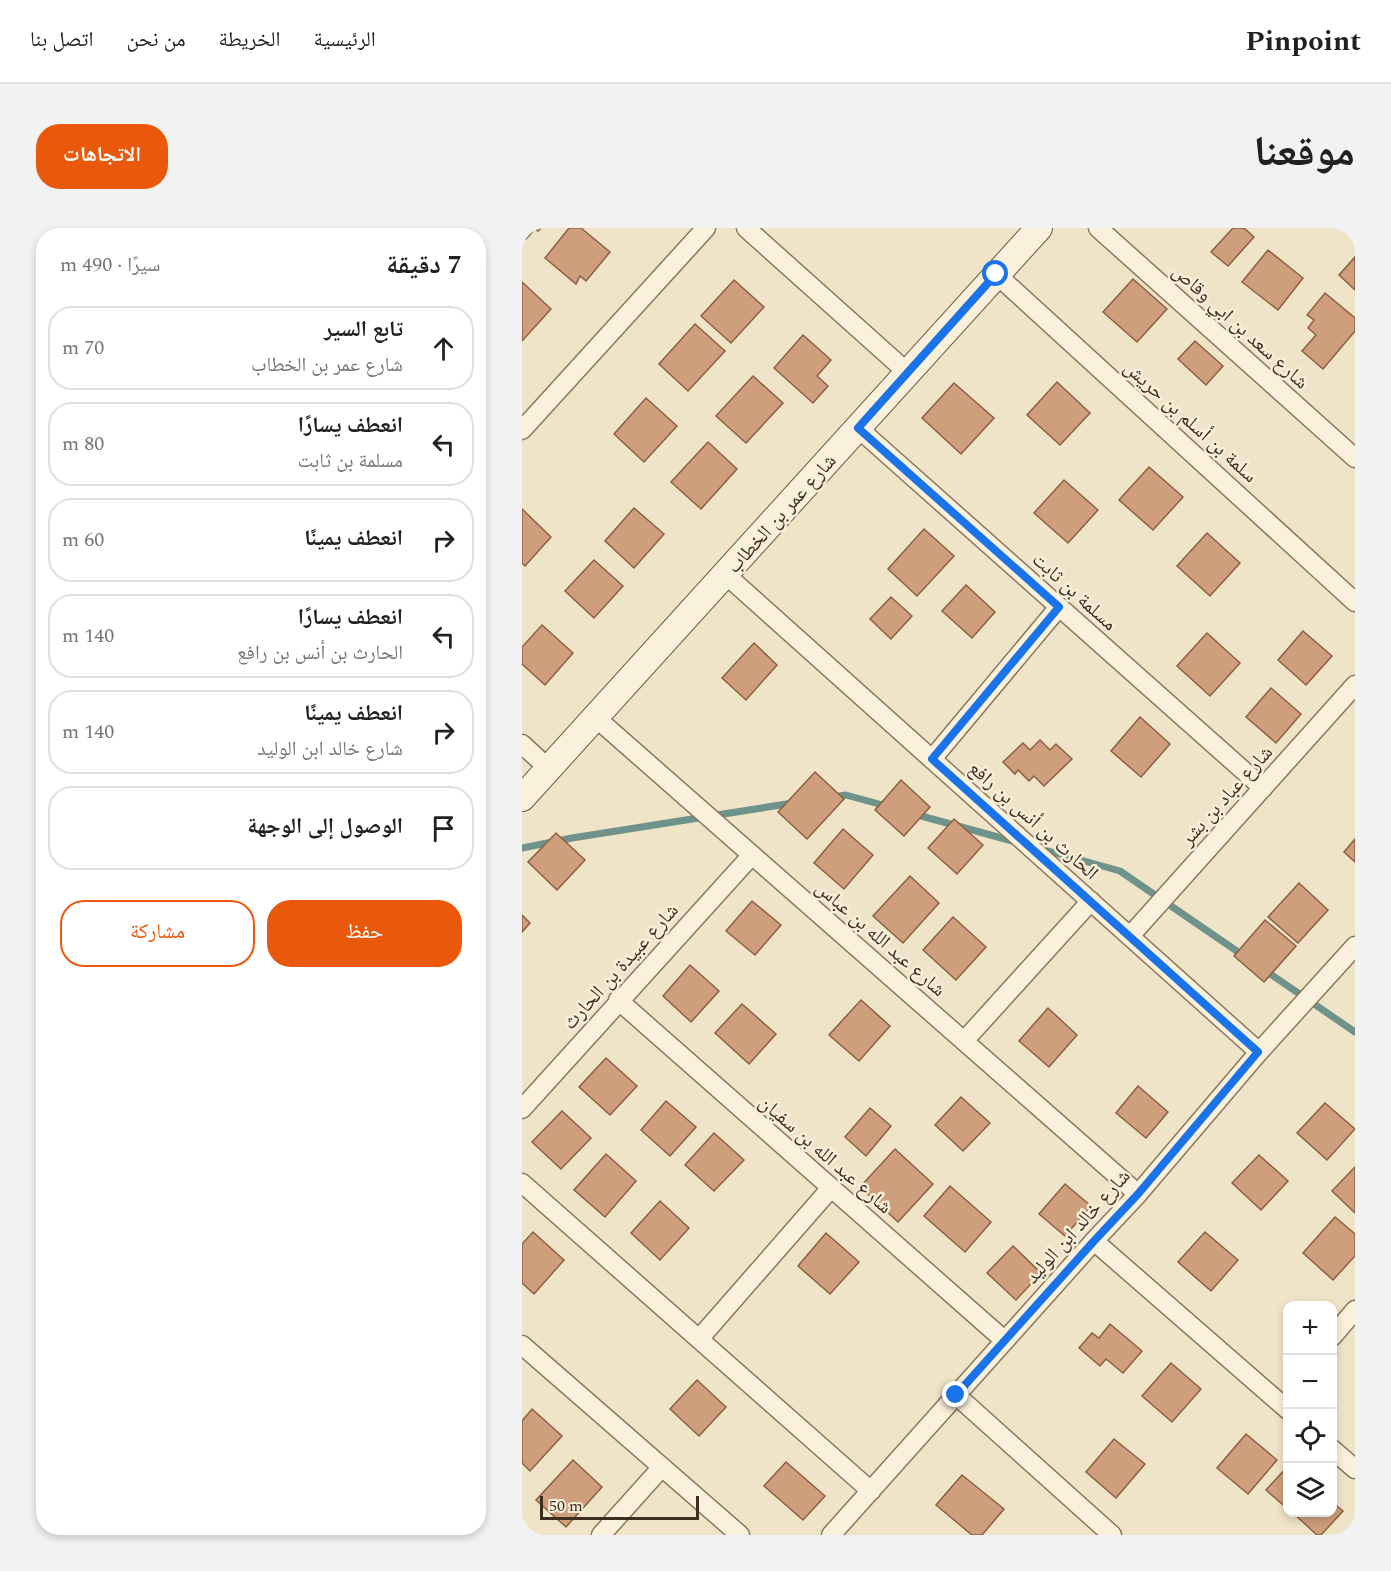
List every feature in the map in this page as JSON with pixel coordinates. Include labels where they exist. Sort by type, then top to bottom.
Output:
[{"type":"street","points":[[522,430],[706,228]]},
{"type":"street","points":[[746,228],[908,373]]},
{"type":"street","name":"شارع عمر بن الخطاب","points":[[522,798],[1039,228]]},
{"type":"street","name":"شارع سعد بن ابي وقاص","points":[[1098,228],[1355,458]]},
{"type":"street","name":"سلمة بن أسلم بن حريش","points":[[996,274],[1355,602]]},
{"type":"street","name":"مسلمة بن ثابت","points":[[858,428],[1263,788]]},
{"type":"street","name":"الحارث بن أنس بن رافع","points":[[725,574],[1258,1052]]},
{"type":"street","points":[[932,759],[1059,607]]},
{"type":"street","name":"شارع عباد بن بشر","points":[[1130,936],[1355,685]]},
{"type":"street","name":"شارع عبد الله بن عباس","points":[[595,717],[1138,1194]]},
{"type":"street","points":[[522,744],[549,769]]},
{"type":"street","name":"شارع عبيدة بن الحارث","points":[[522,1109],[618,1000],[752,855]]},
{"type":"street","points":[[964,1041],[1091,901]]},
{"type":"street","name":"شارع خالد ابن الوليد","points":[[831,1535],[1004,1340],[1138,1194],[1258,1052],[1355,946]]},
{"type":"street","name":"شارع عبد الله بن سفيان","points":[[618,1000],[1004,1340]]},
{"type":"street","points":[[522,1183],[871,1491]]},
{"type":"street","points":[[699,1339],[831,1188]]},
{"type":"street","points":[[1094,1241],[1283,1400]]},
{"type":"street","points":[[1337,1331],[1355,1310]]},
{"type":"street","points":[[522,1346],[740,1535]]},
{"type":"street","points":[[956,1395],[1112,1535]]},
{"type":"street","points":[[1337,1453],[1355,1469]]},
{"type":"street","points":[[601,1535],[662,1467]]},
{"type":"building","points":[[522,228],[541,228],[538,231],[535,229],[526,239],[522,236]]},
{"type":"building","points":[[569,228],[581,228],[610,252],[586,281],[580,276],[576,284],[545,258]]},
{"type":"building","points":[[1233,228],[1244,228],[1254,237],[1228,266],[1211,252]]},
{"type":"building","points":[[1268,250],[1303,278],[1278,310],[1242,282]]},
{"type":"building","points":[[1355,257],[1355,290],[1339,275]]},
{"type":"building","points":[[1133,279],[1167,309],[1137,342],[1103,312]]},
{"type":"building","points":[[734,280],[764,307],[731,343],[701,316]]},
{"type":"building","points":[[522,282],[551,309],[522,341]]},
{"type":"building","points":[[1325,293],[1355,318],[1355,331],[1323,369],[1302,351],[1316,335],[1308,328],[1314,320],[1307,315]]},
{"type":"building","points":[[695,324],[725,351],[688,391],[659,364]]},
{"type":"building","points":[[803,335],[831,360],[817,376],[828,386],[813,403],[774,368]]},
{"type":"building","points":[[1195,341],[1223,366],[1206,385],[1178,359]]},
{"type":"building","points":[[753,376],[783,403],[746,443],[716,416]]},
{"type":"building","points":[[1057,382],[1090,413],[1060,445],[1027,415]]},
{"type":"building","points":[[954,383],[994,418],[961,454],[922,418]]},
{"type":"building","points":[[646,398],[677,426],[644,462],[614,434]]},
{"type":"building","points":[[708,442],[737,469],[701,509],[671,482]]},
{"type":"building","points":[[1149,467],[1183,497],[1153,530],[1119,500]]},
{"type":"building","points":[[1064,480],[1098,510],[1068,543],[1034,513]]},
{"type":"building","points":[[634,508],[664,534],[634,568],[605,541]]},
{"type":"building","points":[[522,509],[551,537],[525,566],[522,563]]},
{"type":"building","points":[[924,529],[954,556],[917,596],[888,569]]},
{"type":"building","points":[[1207,533],[1240,563],[1210,596],[1177,566]]},
{"type":"building","points":[[594,560],[623,586],[594,618],[565,591]]},
{"type":"building","points":[[966,585],[995,612],[972,638],[942,611]]},
{"type":"building","points":[[891,597],[912,616],[891,639],[870,619]]},
{"type":"building","points":[[542,625],[573,653],[545,685],[522,664],[522,647]]},
{"type":"building","points":[[1303,631],[1332,656],[1306,685],[1278,660]]},
{"type":"building","points":[[1207,633],[1240,663],[1210,696],[1177,666]]},
{"type":"building","points":[[754,643],[777,665],[746,700],[722,678]]},
{"type":"building","points":[[1271,688],[1301,714],[1276,743],[1246,717]]},
{"type":"building","points":[[1140,717],[1170,744],[1141,777],[1111,751]]},
{"type":"building","points":[[1040,740],[1050,750],[1056,744],[1072,759],[1044,786],[1034,776],[1029,781],[1018,770],[1015,774],[1003,762],[1023,743],[1030,750]]},
{"type":"building","points":[[815,772],[844,799],[807,839],[778,812]]},
{"type":"building","points":[[901,780],[930,807],[904,836],[875,810]]},
{"type":"building","points":[[954,819],[983,845],[957,874],[928,848]]},
{"type":"building","points":[[843,829],[873,855],[844,889],[814,863]]},
{"type":"building","points":[[556,833],[585,860],[557,890],[528,862]]},
{"type":"building","points":[[1355,839],[1355,862],[1344,852]]},
{"type":"building","points":[[910,876],[939,903],[903,943],[873,916]]},
{"type":"building","points":[[1299,883],[1328,910],[1298,943],[1268,917]]},
{"type":"building","points":[[752,901],[781,925],[755,955],[726,931]]},
{"type":"building","points":[[522,915],[530,923],[522,932]]},
{"type":"building","points":[[953,917],[986,947],[956,980],[923,950]]},
{"type":"building","points":[[1265,920],[1296,946],[1264,982],[1234,956]]},
{"type":"building","points":[[690,965],[719,991],[691,1022],[663,996]]},
{"type":"building","points":[[861,1000],[890,1026],[859,1061],[829,1035]]},
{"type":"building","points":[[742,1004],[776,1034],[749,1064],[715,1033]]},
{"type":"building","points":[[1048,1008],[1077,1035],[1049,1067],[1019,1041]]},
{"type":"building","points":[[606,1058],[637,1086],[610,1115],[579,1087]]},
{"type":"building","points":[[1138,1086],[1168,1112],[1146,1138],[1116,1113]]},
{"type":"building","points":[[961,1097],[990,1123],[963,1151],[935,1125]]},
{"type":"building","points":[[666,1101],[696,1127],[670,1156],[641,1130]]},
{"type":"building","points":[[1325,1103],[1355,1129],[1327,1160],[1297,1133]]},
{"type":"building","points":[[870,1108],[891,1126],[866,1156],[845,1137]]},
{"type":"building","points":[[562,1111],[591,1138],[561,1169],[532,1142]]},
{"type":"building","points":[[714,1133],[744,1160],[714,1191],[685,1165]]},
{"type":"building","points":[[895,1149],[933,1184],[898,1222],[860,1187]]},
{"type":"building","points":[[606,1154],[636,1181],[605,1217],[574,1190]]},
{"type":"building","points":[[1259,1155],[1288,1181],[1261,1210],[1232,1183]]},
{"type":"building","points":[[1355,1167],[1355,1213],[1332,1191]]},
{"type":"building","points":[[1065,1184],[1091,1206],[1065,1236],[1039,1214]]},
{"type":"building","points":[[950,1186],[991,1222],[965,1252],[924,1216]]},
{"type":"building","points":[[660,1201],[689,1228],[660,1260],[631,1233]]},
{"type":"building","points":[[1335,1217],[1355,1234],[1355,1256],[1333,1280],[1303,1253]]},
{"type":"building","points":[[533,1232],[564,1260],[534,1294],[522,1283],[522,1244]]},
{"type":"building","points":[[1205,1232],[1238,1260],[1211,1291],[1178,1262]]},
{"type":"building","points":[[826,1233],[859,1262],[830,1294],[798,1266]]},
{"type":"building","points":[[1013,1246],[1041,1273],[1016,1300],[987,1273]]},
{"type":"building","points":[[1110,1324],[1142,1351],[1123,1373],[1106,1359],[1100,1366],[1079,1348],[1092,1333],[1099,1338]]},
{"type":"building","points":[[1171,1363],[1201,1389],[1172,1422],[1142,1396]]},
{"type":"building","points":[[697,1380],[726,1407],[699,1436],[670,1409]]},
{"type":"building","points":[[532,1409],[562,1436],[530,1471],[522,1463],[522,1421]]},
{"type":"building","points":[[1246,1434],[1277,1460],[1248,1494],[1217,1468]]},
{"type":"building","points":[[1114,1439],[1145,1464],[1116,1498],[1086,1472]]},
{"type":"building","points":[[573,1460],[602,1487],[566,1527],[536,1500]]},
{"type":"building","points":[[786,1462],[825,1496],[803,1520],[764,1486]]},
{"type":"building","points":[[1283,1471],[1283,1505],[1266,1490]]},
{"type":"building","points":[[962,1475],[1004,1509],[982,1535],[972,1535],[936,1505]]},
{"type":"building","points":[[1337,1506],[1343,1511],[1321,1535],[1317,1535],[1297,1517],[1337,1517]]},
{"type":"waterway","points":[[833,797],[846,795],[886,806]]},
{"type":"waterway","points":[[522,848],[793,803]]},
{"type":"waterway","points":[[914,814],[1016,842]]},
{"type":"waterway","points":[[1041,849],[1120,871],[1244,956]]},
{"type":"waterway","points":[[1263,969],[1355,1032]]},
{"type":"route","points":[[956,1395],[1138,1194],[1258,1052],[932,759],[1059,607],[858,428],[996,274]]}]
